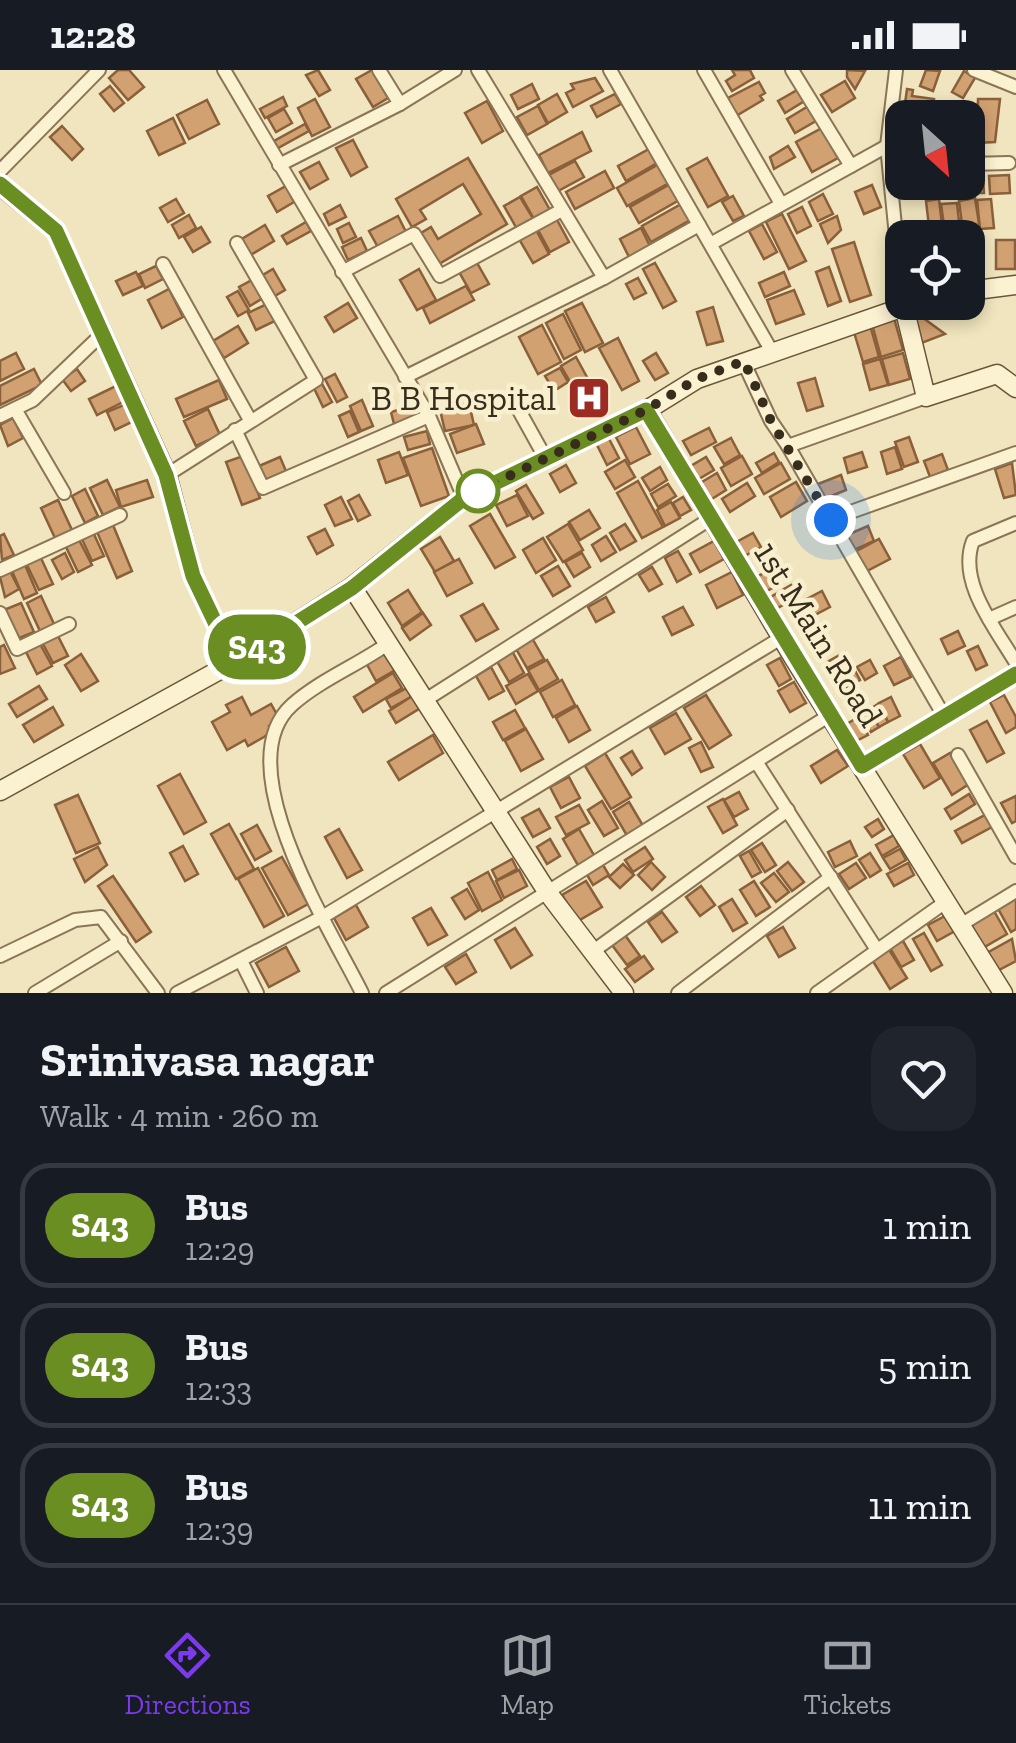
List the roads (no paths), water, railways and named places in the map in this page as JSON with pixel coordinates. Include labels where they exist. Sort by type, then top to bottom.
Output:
[{"type":"street","points":[[0,171],[100,70]]},
{"type":"street","points":[[224,70],[429,416],[464,498]]},
{"type":"street","points":[[379,70],[400,104]]},
{"type":"street","points":[[278,165],[400,104],[455,70]]},
{"type":"street","points":[[478,70],[604,278]]},
{"type":"street","points":[[628,70],[612,74],[772,350]]},
{"type":"street","points":[[704,70],[780,202]]},
{"type":"street","points":[[792,70],[851,166]]},
{"type":"street","points":[[974,70],[1016,88]]},
{"type":"street","points":[[891,100],[893,74]]},
{"type":"street","points":[[712,243],[780,202],[885,148]]},
{"type":"street","points":[[985,164],[1009,163]]},
{"type":"street","points":[[0,184],[56,231],[166,475],[193,576],[234,662]]},
{"type":"street","points":[[342,272],[414,234],[440,276],[562,210]]},
{"type":"street","points":[[405,377],[604,278],[699,225]]},
{"type":"street","points":[[166,475],[316,380],[237,243]]},
{"type":"street","points":[[163,264],[250,420]]},
{"type":"street","points":[[985,289],[1016,286]]},
{"type":"street","points":[[1,788],[234,662],[352,588],[464,498],[646,410],[697,379],[885,310]]},
{"type":"street","points":[[911,320],[926,397]]},
{"type":"street","points":[[0,416],[33,400],[101,334]]},
{"type":"street","points":[[744,361],[771,421],[944,716]]},
{"type":"street","points":[[788,446],[997,374],[1016,388]]},
{"type":"street","points":[[516,404],[546,458]]},
{"type":"street","points":[[15,409],[64,492]]},
{"type":"street","name":"1st Main Road","points":[[646,410],[781,638],[962,924],[996,990]]},
{"type":"street","points":[[236,430],[263,488],[429,416]]},
{"type":"street","points":[[831,520],[1016,454]]},
{"type":"street","points":[[0,570],[120,515]]},
{"type":"street","points":[[427,699],[710,519]]},
{"type":"street","points":[[1016,523],[973,541],[967,556],[969,576],[1016,663]]},
{"type":"street","points":[[352,588],[427,699],[548,894],[624,993]]},
{"type":"street","points":[[990,619],[1016,606]]},
{"type":"street","points":[[0,613],[17,648],[69,624]]},
{"type":"street","points":[[177,993],[324,916],[781,638]]},
{"type":"street","points":[[362,993],[274,806],[267,756],[290,706],[389,642]]},
{"type":"street","points":[[862,766],[1016,674]]},
{"type":"street","points":[[386,993],[830,715]]},
{"type":"street","points":[[958,755],[1016,857]]},
{"type":"street","points":[[757,763],[878,950]]},
{"type":"street","points":[[592,952],[788,810]]},
{"type":"street","points":[[678,993],[831,877]]},
{"type":"street","points":[[962,924],[1016,892]]},
{"type":"street","points":[[817,993],[947,900]]},
{"type":"street","points":[[0,956],[94,916],[100,917],[158,993]]},
{"type":"street","points":[[35,993],[121,941]]},
{"type":"street","points":[[241,961],[257,993]]},
{"type":"place","name":"B B Hospital","points":[[589,398]]}]
